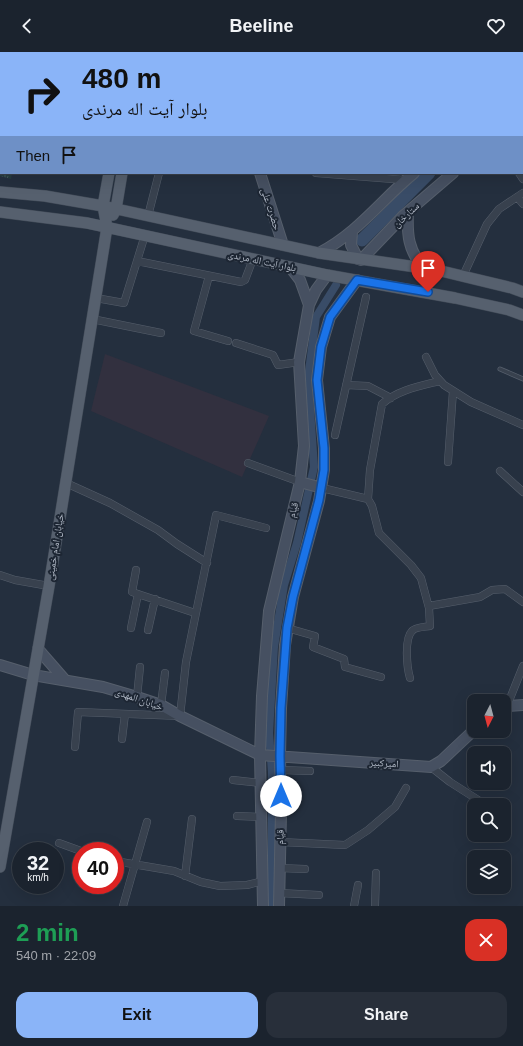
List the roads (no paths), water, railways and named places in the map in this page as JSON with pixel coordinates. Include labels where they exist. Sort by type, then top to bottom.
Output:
[{"type":"main road","points":[[107,227],[103,206],[109,174]]},
{"type":"main road","points":[[107,227],[116,209],[122,174]]},
{"type":"main road","name":"بلوار آیت اله مرندی","points":[[0,192],[45,196],[103,206],[319,253],[424,268],[463,276],[523,292]]},
{"type":"main road","name":"بلوار آیت اله مرندی","points":[[0,212],[87,222],[327,275],[456,298],[509,310],[523,315]]},
{"type":"main road","points":[[162,239],[158,234],[159,225],[169,220]]},
{"type":"main road","name":"خیابان امام خمینی","points":[[0,867],[49,586],[107,227]]},
{"type":"street","points":[[148,216],[159,174]]},
{"type":"street","name":"حضرت علی","points":[[260,174],[283,244]]},
{"type":"street","points":[[334,174],[405,180]]},
{"type":"street","points":[[319,253],[333,246],[352,232],[413,174]]},
{"type":"street","name":"ستارخان","points":[[360,259],[408,212],[452,174]]},
{"type":"street","points":[[463,276],[487,224],[499,209],[520,195],[523,204]]},
{"type":"street","points":[[408,212],[407,229],[413,254],[424,268]]},
{"type":"street","points":[[352,232],[351,245],[360,259]]},
{"type":"street","points":[[96,298],[124,302],[145,235]]},
{"type":"street","points":[[137,261],[241,282],[246,280],[253,259]]},
{"type":"street","points":[[290,267],[300,280],[309,305]]},
{"type":"street","points":[[309,305],[316,290],[327,275]]},
{"type":"street","points":[[209,276],[194,331],[228,341]]},
{"type":"street","name":"قیام","points":[[279,906],[281,708],[287,628],[293,597],[322,488],[324,448],[317,380],[321,347],[330,317],[357,280]]},
{"type":"street","points":[[335,435],[366,297]]},
{"type":"street","name":"قیام","points":[[263,906],[260,755],[262,696],[268,611],[300,482],[304,446],[299,362],[309,305]]},
{"type":"street","points":[[92,319],[161,333]]},
{"type":"street","points":[[236,343],[273,355],[278,365],[299,362]]},
{"type":"street","points":[[426,357],[435,375],[444,385],[471,402],[523,425]]},
{"type":"street","points":[[410,678],[406,654],[410,633],[413,630],[430,626],[429,606],[421,578],[411,565],[379,533],[372,506],[368,499],[370,470],[382,404],[406,390],[440,381]]},
{"type":"street","points":[[346,385],[368,386],[391,398]]},
{"type":"street","points":[[448,462],[453,391]]},
{"type":"street","points":[[248,463],[300,482],[368,499]]},
{"type":"street","points":[[500,471],[523,492]]},
{"type":"street","points":[[66,483],[110,503],[158,530],[207,563]]},
{"type":"street","points":[[75,747],[78,712],[180,716],[186,662],[216,515],[266,528]]},
{"type":"street","points":[[136,570],[132,592],[195,613]]},
{"type":"street","points":[[0,576],[49,586]]},
{"type":"street","points":[[429,606],[480,597],[492,590],[505,589],[523,602]]},
{"type":"street","points":[[131,628],[138,594]]},
{"type":"street","points":[[148,630],[154,599]]},
{"type":"street","points":[[287,628],[315,636],[313,647],[344,659],[345,667],[381,677]]},
{"type":"street","points":[[38,649],[65,680]]},
{"type":"street","name":"خیابان المهدی","points":[[0,665],[33,675],[103,687],[138,697],[161,705],[180,716],[260,755]]},
{"type":"street","points":[[511,695],[523,666]]},
{"type":"street","points":[[138,697],[140,667]]},
{"type":"street","points":[[161,705],[165,673]]},
{"type":"street","points":[[511,706],[523,705]]},
{"type":"street","points":[[122,740],[125,714]]},
{"type":"street","points":[[467,737],[441,761],[431,767],[450,782],[475,798]]},
{"type":"street","name":"امیرکبیر","points":[[260,755],[431,767]]},
{"type":"street","points":[[280,770],[310,771]]},
{"type":"street","points":[[234,780],[261,782]]},
{"type":"street","points":[[280,842],[345,845],[368,830],[395,807],[406,788]]},
{"type":"street","points":[[237,816],[261,817]]},
{"type":"street","points":[[185,876],[192,819]]},
{"type":"street","points":[[123,906],[146,822]]},
{"type":"street","points":[[124,863],[174,871],[201,882],[220,886],[247,885],[263,881]]},
{"type":"street","points":[[279,868],[305,869]]},
{"type":"street","points":[[375,906],[376,873]]},
{"type":"street","points":[[354,906],[358,885]]},
{"type":"street","points":[[279,893],[319,894]]},
{"type":"lane","points":[[500,369],[523,379]]},
{"type":"waterway","points":[[362,240],[428,174]]},
{"type":"waterway","points":[[272,906],[272,772],[269,733],[274,647],[284,585],[297,543],[314,467],[308,379],[316,317],[336,285]]}]
